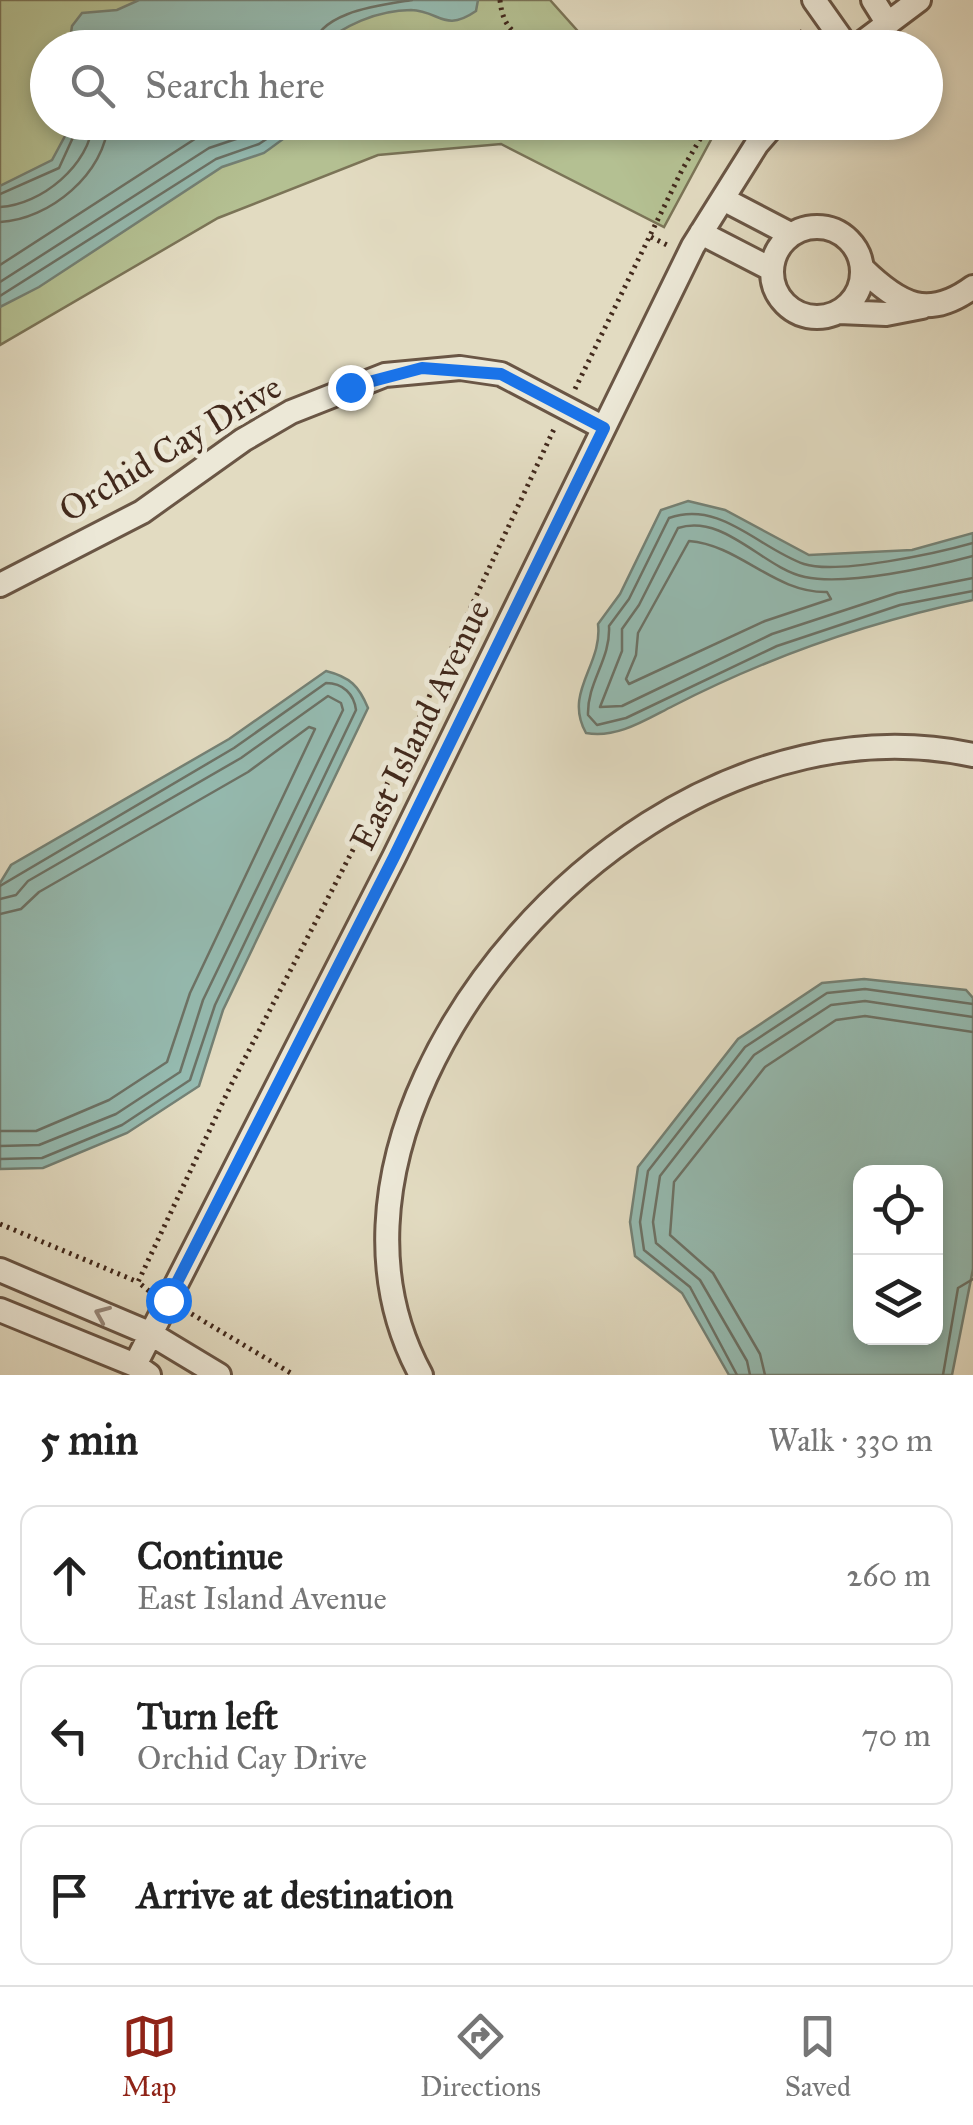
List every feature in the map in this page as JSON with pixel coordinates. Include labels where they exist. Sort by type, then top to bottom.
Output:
[{"type":"street","points":[[814,0],[838,30]]},
{"type":"street","points":[[873,0],[888,24]]},
{"type":"street","points":[[879,30],[920,0]]},
{"type":"street","name":"East Island Avenue","points":[[142,1370],[150,1334],[394,857],[701,234],[763,140]]},
{"type":"street","points":[[722,199],[790,234]]},
{"type":"street","points":[[839,312],[861,285],[859,253],[840,231],[820,226],[790,234],[774,253],[771,269],[774,287],[793,311],[818,318],[839,312],[886,314],[942,304],[973,287]]},
{"type":"street","points":[[701,234],[771,269]]},
{"type":"street","points":[[862,269],[885,290],[922,308]]},
{"type":"street","name":"Orchid Cay Drive","points":[[0,585],[142,512],[242,440],[291,412],[385,375],[460,368],[501,374],[604,428]]},
{"type":"street","points":[[421,1375],[400,1324],[390,1282],[387,1218],[392,1176],[414,1102],[441,1043],[488,970],[530,920],[577,876],[629,836],[725,786],[808,758],[858,748],[903,746],[973,755]]},
{"type":"street","points":[[0,1270],[150,1334],[219,1375]]},
{"type":"street","points":[[0,1310],[142,1370]]},
{"type":"path","points":[[500,0],[502,18],[510,30]]},
{"type":"path","points":[[579,380],[701,140]]},
{"type":"path","points":[[651,237],[676,250]]},
{"type":"path","points":[[138,1282],[230,1087],[401,756],[555,428]]},
{"type":"path","points":[[0,1224],[138,1282],[144,1289]]},
{"type":"path","points":[[200,1318],[294,1375]]},
{"type":"green space","points":[[0,0],[550,0],[577,30],[30,30],[30,140],[711,140],[664,227],[501,144],[378,155],[218,218],[0,345]]},
{"type":"water","points":[[139,0],[478,0],[476,11],[456,20],[421,11],[398,11],[373,16],[342,30],[71,30],[82,13],[117,10]]},
{"type":"water","points":[[63,140],[282,140],[264,153],[222,167],[39,287],[0,307],[0,186],[52,160]]},
{"type":"water","points":[[688,501],[725,510],[809,555],[912,550],[973,533],[973,600],[820,643],[709,688],[631,727],[609,733],[586,733],[579,704],[595,653],[598,624],[620,594],[661,510]]},
{"type":"water","points":[[326,671],[353,684],[368,708],[223,1010],[199,1086],[127,1133],[43,1168],[0,1169],[0,883],[11,865],[229,739]]},
{"type":"water","points":[[864,979],[966,990],[973,998],[973,1269],[952,1375],[729,1375],[682,1293],[635,1256],[630,1222],[638,1167],[738,1039],[822,983]]},
{"type":"route","points":[[168,1300],[394,857],[604,428],[501,374],[422,368],[350,387]]}]
